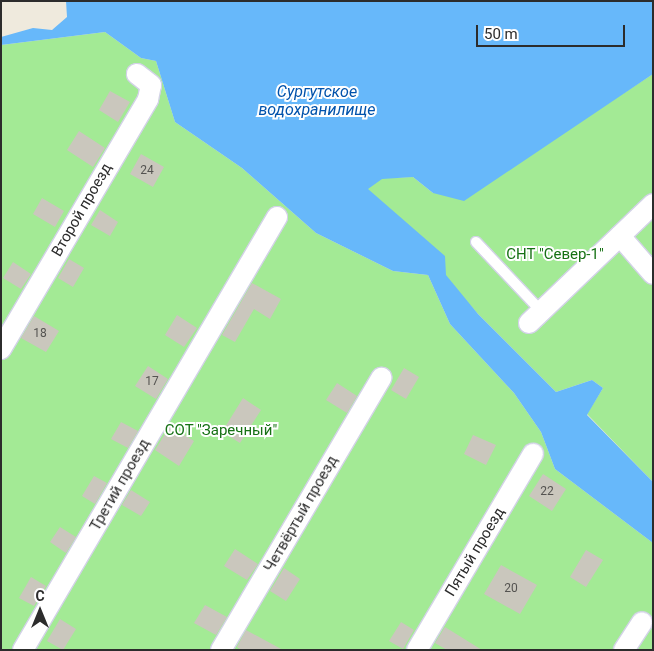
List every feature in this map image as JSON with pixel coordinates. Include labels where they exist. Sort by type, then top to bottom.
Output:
[{"type":"street","name":"Второй проезд","points":[[1,349],[148,98],[151,85],[137,74]]},
{"type":"street","points":[[535,317],[653,204]]},
{"type":"street","name":"Третий проезд","points":[[23,650],[277,217]]},
{"type":"street","points":[[620,236],[653,274]]},
{"type":"street","name":"Четвёртый проезд","points":[[221,650],[381,378]]},
{"type":"street","name":"Пятый проезд","points":[[417,650],[534,454]]},
{"type":"street","points":[[624,650],[642,622]]},
{"type":"lane","points":[[476,242],[535,317]]},
{"type":"green space","name":"СОТ \"Заречный\"","points":[[105,32],[141,58],[156,61],[175,122],[242,168],[316,233],[393,271],[428,275],[450,324],[514,393],[541,432],[555,469],[653,543],[653,650],[1,650],[1,45]]},
{"type":"green space","name":"СНТ \"Север-1\"","points":[[653,74],[653,482],[587,414],[603,388],[592,380],[556,392],[478,314],[367,189],[382,178],[413,177],[433,193],[610,102]]},
{"type":"water","name":"Сургутское водохранилище","points":[[66,1],[653,1],[653,74],[464,201],[433,193],[413,177],[382,179],[368,189],[445,256],[446,275],[478,314],[556,392],[592,380],[603,388],[587,415],[653,482],[653,543],[555,469],[541,432],[514,393],[450,324],[428,275],[393,271],[316,233],[242,168],[175,122],[156,61],[141,58],[105,32],[1,45],[1,37],[33,28],[52,30],[67,17]]},
{"type":"building","points":[[110,91],[130,102],[118,122],[99,110]]},
{"type":"building","points":[[79,131],[105,148],[93,167],[67,150]]},
{"type":"building","points":[[141,154],[164,167],[153,187],[130,174]]},
{"type":"building","points":[[42,198],[64,211],[55,227],[33,214]]},
{"type":"building","points":[[100,210],[118,222],[110,236],[91,225]]},
{"type":"building","points":[[69,259],[84,268],[73,287],[58,278]]},
{"type":"building","points":[[13,262],[31,274],[21,289],[3,278]]},
{"type":"building","points":[[252,283],[281,299],[270,319],[254,309],[235,342],[222,335]]},
{"type":"building","points":[[177,315],[197,328],[184,347],[165,335]]},
{"type":"building","points":[[34,316],[59,331],[46,352],[21,338]]},
{"type":"building","points":[[148,366],[168,379],[156,399],[135,386]]},
{"type":"building","points":[[404,368],[419,377],[406,399],[391,390]]},
{"type":"building","points":[[337,383],[357,396],[347,413],[326,400]]},
{"type":"building","points":[[243,398],[261,410],[240,443],[222,432]]},
{"type":"building","points":[[121,422],[138,431],[128,448],[111,439]]},
{"type":"building","points":[[170,426],[194,441],[179,466],[155,450]]},
{"type":"building","points":[[473,435],[496,445],[486,465],[464,454]]},
{"type":"building","points":[[543,474],[566,489],[552,511],[529,496]]},
{"type":"building","points":[[94,476],[107,483],[95,504],[82,496]]},
{"type":"building","points":[[131,490],[150,502],[141,516],[122,505]]},
{"type":"building","points":[[60,527],[76,537],[66,553],[50,542]]},
{"type":"building","points":[[235,549],[258,564],[247,580],[224,566]]},
{"type":"building","points":[[586,550],[603,560],[586,587],[570,577]]},
{"type":"building","points":[[501,565],[537,585],[520,614],[484,594]]},
{"type":"building","points":[[284,568],[300,579],[286,601],[270,591]]},
{"type":"building","points":[[31,577],[46,586],[34,606],[19,598]]},
{"type":"building","points":[[205,605],[227,617],[216,635],[194,623]]},
{"type":"building","points":[[60,619],[76,629],[63,650],[47,641]]},
{"type":"building","points":[[401,622],[414,630],[403,649],[389,641]]},
{"type":"building","points":[[445,627],[482,650],[447,650],[435,643]]},
{"type":"building","points":[[246,630],[283,650],[241,650],[237,647]]}]
